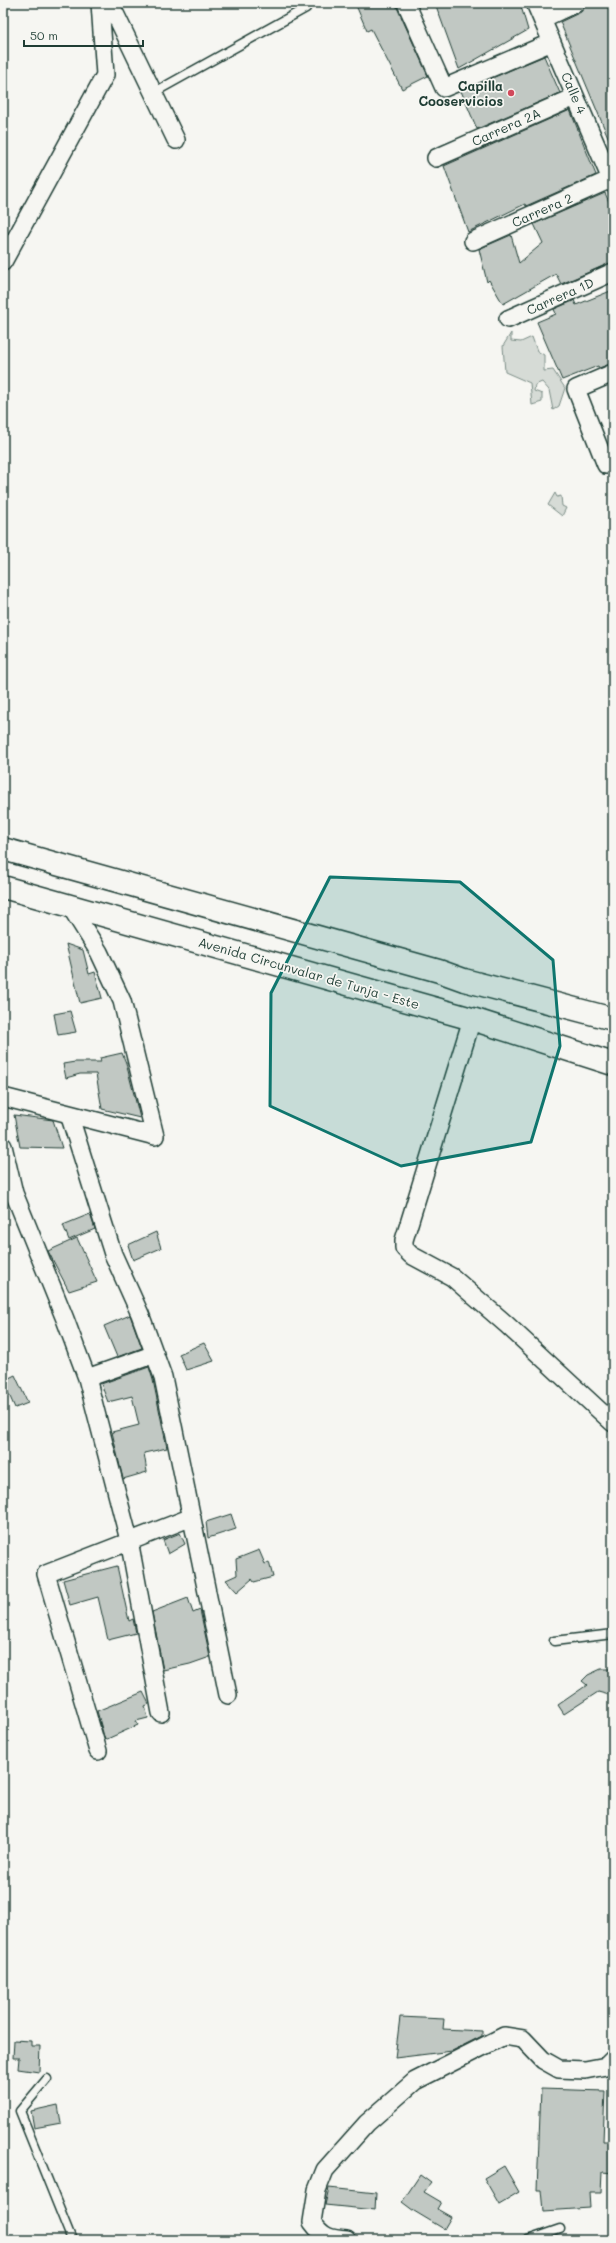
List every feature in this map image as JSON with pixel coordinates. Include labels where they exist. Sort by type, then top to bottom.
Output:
[{"type":"highway","points":[[3,849],[432,969],[464,980],[613,1019]]},
{"type":"highway","name":"Avenida Circunvalar de Tunja - Este","points":[[3,887],[472,1019],[613,1064]]},
{"type":"street","points":[[3,262],[105,74],[100,3]]},
{"type":"street","points":[[110,3],[176,140]]},
{"type":"street","name":"Calle 4","points":[[535,3],[612,181]]},
{"type":"street","points":[[542,19],[576,3]]},
{"type":"street","points":[[408,4],[444,88],[552,42]]},
{"type":"street","name":"Carrera 2A","points":[[436,158],[575,97]]},
{"type":"street","name":"Carrera 2","points":[[473,241],[612,181]]},
{"type":"street","name":"Carrera 1D","points":[[508,319],[613,272]]},
{"type":"street","points":[[609,464],[576,389],[613,373]]},
{"type":"street","points":[[3,1096],[155,1136],[122,1001],[99,952],[70,906]]},
{"type":"street","points":[[472,1019],[404,1240],[404,1248],[411,1255],[452,1278],[506,1324],[613,1423]]},
{"type":"street","points":[[69,1114],[113,1254],[140,1314],[163,1377],[228,1695]]},
{"type":"street","points":[[3,1146],[14,1193],[66,1319],[87,1378],[129,1540],[161,1713]]},
{"type":"street","points":[[87,1378],[155,1354]]},
{"type":"street","points":[[98,1751],[46,1574],[129,1540],[192,1517]]},
{"type":"street","points":[[347,2240],[334,2239],[320,2233],[312,2222],[317,2190],[325,2170],[366,2123],[415,2081],[504,2036],[523,2039],[544,2060],[559,2069],[585,2070],[606,2066],[613,2059]]},
{"type":"lane","points":[[153,93],[306,8]]},
{"type":"lane","points":[[554,1641],[613,1634]]},
{"type":"lane","points":[[47,2079],[20,2111],[72,2240]]},
{"type":"lane","points":[[528,2240],[560,2229]]},
{"type":"highlighted area","points":[[330,877],[460,882],[553,960],[560,1046],[531,1142],[401,1166],[270,1106],[271,993]]},
{"type":"shaded area","points":[[511,333],[511,341],[521,342],[532,337],[537,351],[544,355],[544,371],[553,370],[565,388],[559,406],[553,410],[549,390],[542,382],[535,385],[534,391],[542,394],[542,402],[532,405],[530,383],[505,372],[503,346]]},
{"type":"shaded area","points":[[555,493],[557,497],[561,496],[562,506],[566,508],[562,516],[548,505]]},
{"type":"building","points":[[355,3],[395,3],[428,76],[402,89],[371,29],[367,31]]},
{"type":"building","points":[[435,3],[520,3],[528,30],[459,69]]},
{"type":"building","points":[[586,3],[613,3],[613,149],[560,22],[581,12]]},
{"type":"building","name":"Capilla Cooservicios","points":[[544,56],[560,93],[477,129],[461,91]]},
{"type":"building","points":[[570,110],[596,175],[526,206],[525,204],[468,232],[444,166]]},
{"type":"building","points":[[605,193],[613,211],[613,262],[561,284],[556,274],[503,304],[489,280],[487,282],[479,249],[511,235],[519,263],[543,243],[534,224]]},
{"type":"building","points":[[613,290],[613,363],[599,368],[598,366],[562,380],[537,322],[556,314],[554,309],[574,300],[576,305]]},
{"type":"building","points":[[66,944],[83,950],[89,974],[95,972],[102,998],[80,1003]]},
{"type":"building","points":[[70,1011],[76,1032],[58,1035],[54,1014]]},
{"type":"building","points":[[122,1053],[140,1118],[102,1109],[96,1074],[80,1074],[66,1078],[63,1064],[75,1062],[101,1062],[100,1058]]},
{"type":"building","points":[[14,1115],[53,1120],[62,1148],[20,1147]]},
{"type":"building","points":[[90,1214],[95,1229],[69,1240],[63,1225]]},
{"type":"building","points":[[156,1232],[161,1248],[133,1260],[128,1245]]},
{"type":"building","points":[[77,1238],[97,1282],[69,1291],[48,1251]]},
{"type":"building","points":[[130,1315],[142,1348],[117,1357],[104,1326]]},
{"type":"building","points":[[204,1343],[214,1361],[186,1370],[179,1354]]},
{"type":"building","points":[[149,1367],[167,1448],[144,1453],[147,1472],[123,1479],[112,1432],[139,1425],[132,1396],[108,1402],[101,1384]]},
{"type":"building","points":[[15,1375],[28,1403],[15,1408],[3,1381]]},
{"type":"building","points":[[231,1514],[236,1529],[208,1538],[206,1522]]},
{"type":"building","points":[[180,1533],[185,1544],[168,1554],[163,1540]]},
{"type":"building","points":[[259,1550],[265,1564],[269,1562],[273,1577],[254,1582],[252,1579],[237,1592],[226,1580],[237,1575],[236,1559]]},
{"type":"building","points":[[117,1566],[129,1621],[133,1619],[136,1633],[108,1640],[98,1597],[70,1605],[63,1580]]},
{"type":"building","points":[[188,1598],[193,1613],[200,1610],[210,1657],[190,1664],[163,1670],[152,1612]]},
{"type":"building","points":[[601,1669],[613,1669],[613,1696],[598,1692],[564,1714],[558,1705],[587,1685],[582,1681],[588,1675]]},
{"type":"building","points":[[143,1692],[149,1704],[145,1706],[148,1718],[136,1721],[138,1725],[105,1740],[97,1711]]},
{"type":"building","points":[[400,2017],[444,2019],[443,2029],[482,2031],[482,2036],[452,2051],[395,2058]]},
{"type":"building","points":[[14,2040],[31,2041],[31,2046],[40,2046],[39,2072],[18,2069],[19,2058],[13,2058]]},
{"type":"building","points":[[541,2089],[605,2091],[603,2141],[613,2141],[613,2173],[602,2172],[601,2193],[589,2193],[590,2208],[544,2211],[542,2190],[537,2190]]},
{"type":"building","points":[[58,2105],[61,2123],[34,2128],[31,2111]]},
{"type":"building","points":[[504,2166],[519,2192],[499,2204],[484,2178]]},
{"type":"building","points":[[420,2175],[431,2183],[424,2192],[441,2202],[437,2209],[451,2217],[444,2229],[402,2202]]},
{"type":"building","points":[[329,2188],[376,2193],[375,2210],[325,2205]]},
{"type":"place","name":"Capilla Cooservicios","points":[[511,93]]}]
